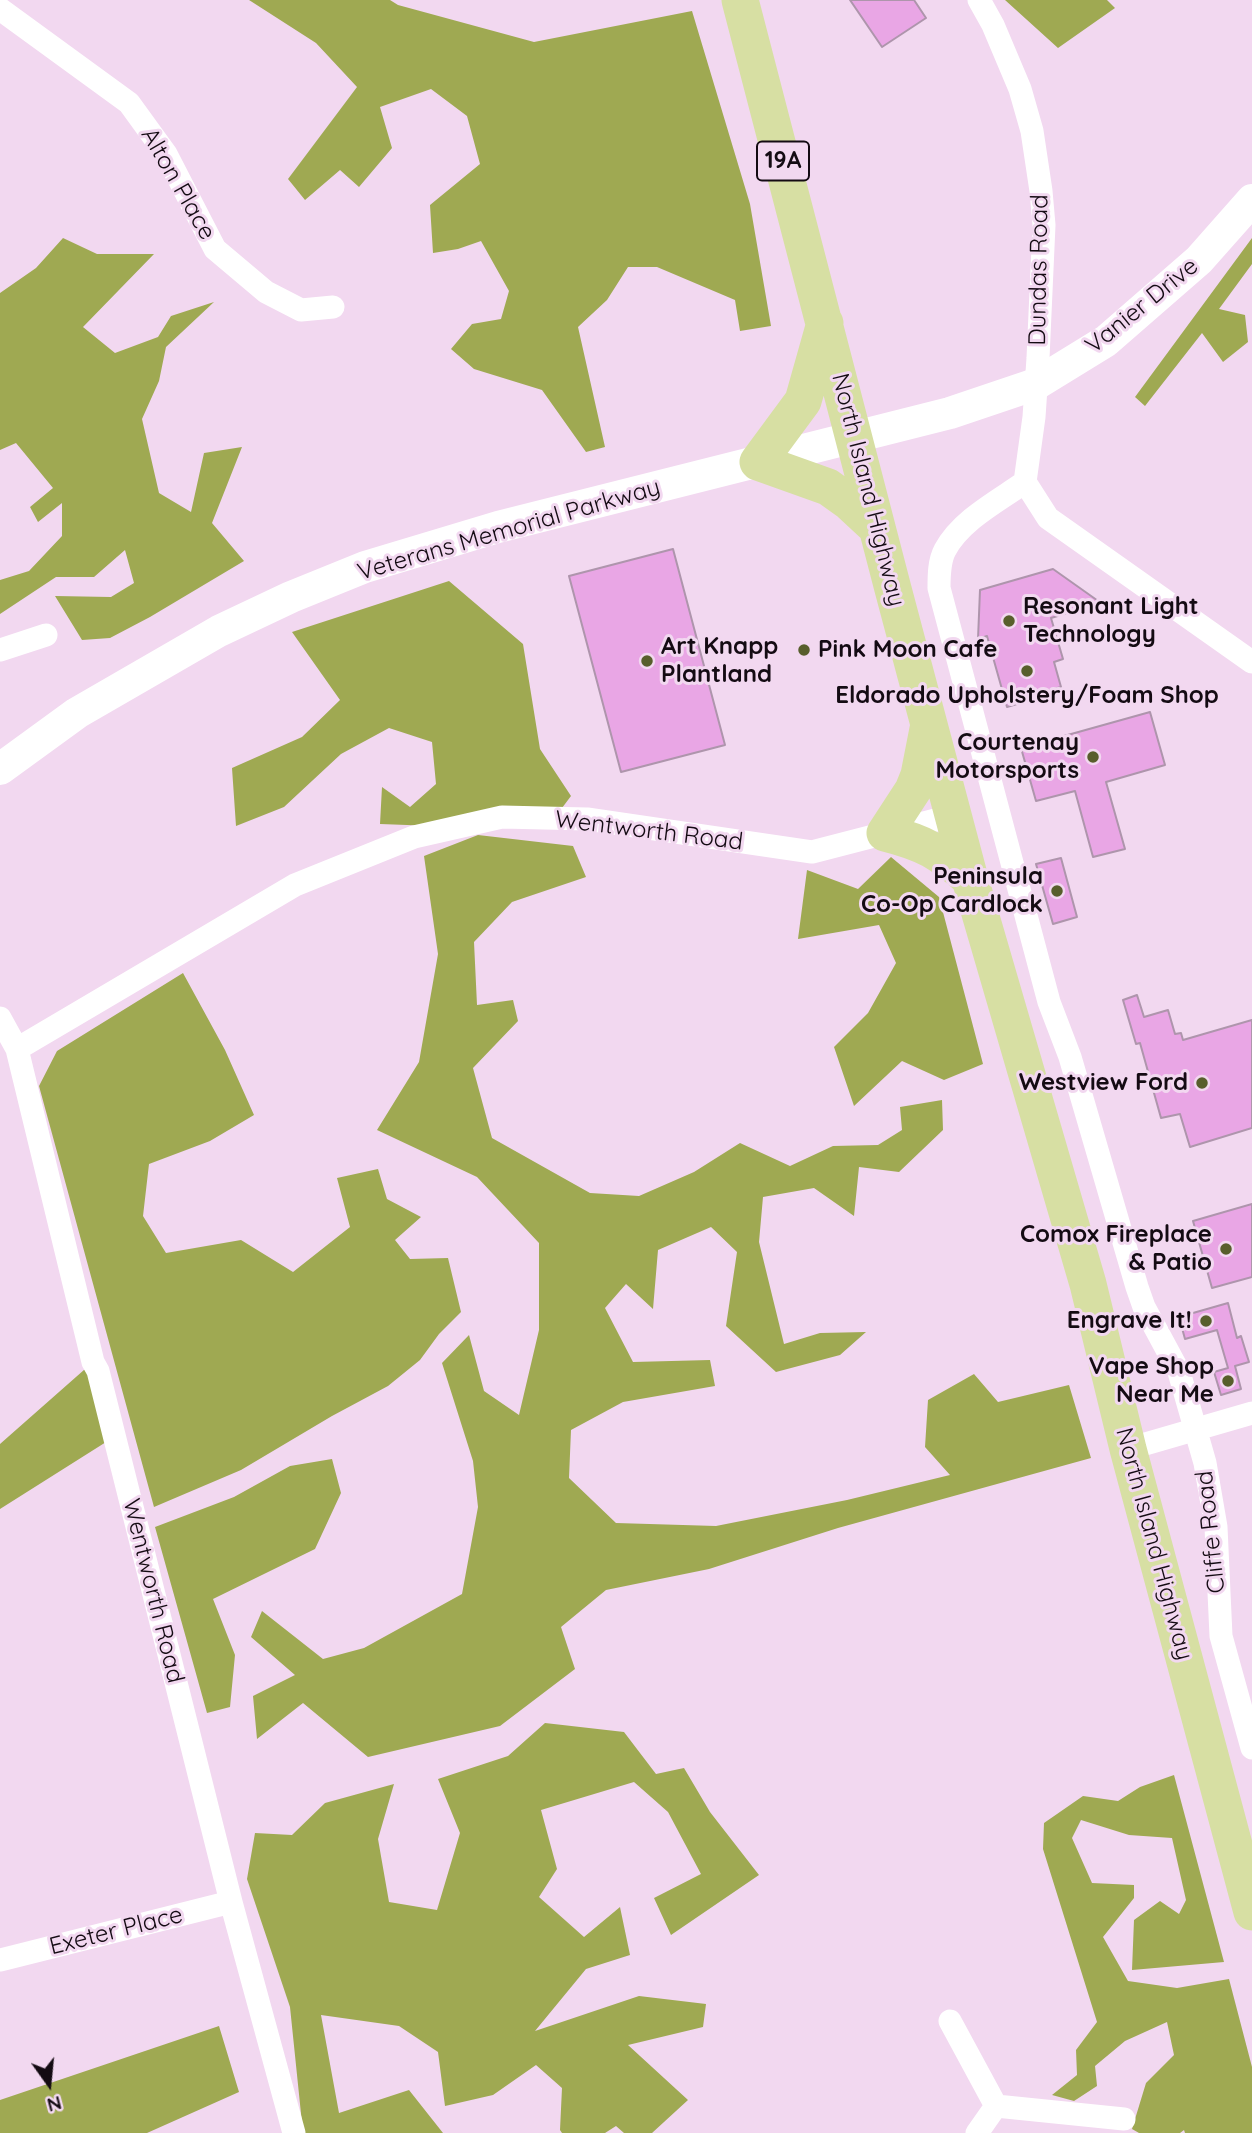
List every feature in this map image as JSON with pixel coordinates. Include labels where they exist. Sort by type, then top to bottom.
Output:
[{"type":"main road","name":"North Island Highway","points":[[740,0],[970,879],[1084,1271],[1128,1449],[1252,1912]]},
{"type":"main road","name":"Vanier Drive","points":[[854,438],[950,413],[1037,384],[1106,341],[1199,260],[1252,200]]},
{"type":"main road","points":[[825,322],[803,401],[758,462],[828,487],[877,528]]},
{"type":"main road","name":"Veterans Memorial Parkway","points":[[0,769],[77,713],[219,631],[291,597],[365,567],[498,527],[854,438]]},
{"type":"main road","points":[[929,722],[919,775],[913,790],[885,833],[916,841],[941,853],[970,879]]},
{"type":"street","name":"Dundas Road","points":[[979,0],[993,25],[1020,89],[1031,131],[1041,191],[1044,225],[1037,384]]},
{"type":"street","name":"Alton Place","points":[[0,9],[129,103],[166,154],[215,250],[266,292],[301,310],[333,307]]},
{"type":"street","points":[[1037,384],[1025,482],[1048,518],[1252,662]]},
{"type":"street","name":"Cliffe Road","points":[[1025,482],[971,520],[951,541],[941,562],[940,598],[1049,1002],[1070,1057],[1137,1287],[1144,1307],[1179,1373],[1196,1430],[1216,1527],[1221,1636],[1252,1748]]},
{"type":"street","points":[[0,650],[46,635]]},
{"type":"street","name":"Wentworth Road","points":[[17,1049],[295,885],[414,837],[502,817],[587,819],[812,852],[955,815]]},
{"type":"street","name":"Wentworth Road","points":[[0,1018],[17,1049],[93,1362],[98,1371],[231,1902],[294,2133]]},
{"type":"street","points":[[1128,1449],[1252,1413]]},
{"type":"street","name":"Exeter Place","points":[[0,1960],[231,1902]]},
{"type":"street","points":[[950,2021],[996,2106]]},
{"type":"street","points":[[996,2106],[1124,2119]]},
{"type":"street","points":[[977,2133],[996,2106]]},
{"type":"green space","points":[[249,0],[390,0],[398,5],[534,42],[692,11],[750,204],[771,326],[740,331],[735,300],[657,267],[628,267],[607,300],[578,327],[605,447],[586,452],[542,390],[474,369],[451,349],[472,324],[501,319],[509,291],[481,241],[458,249],[433,253],[430,205],[480,164],[467,116],[431,89],[380,107],[392,148],[359,187],[340,170],[305,200],[288,179],[357,87],[316,43]]},
{"type":"green space","points":[[1005,0],[1107,0],[1115,8],[1058,48]]},
{"type":"green space","points":[[63,238],[97,254],[154,254],[83,327],[115,353],[158,337],[171,316],[214,302],[166,347],[159,381],[142,419],[159,493],[191,512],[204,453],[242,447],[212,523],[244,561],[110,638],[82,640],[55,596],[111,597],[134,583],[125,550],[94,577],[56,577],[0,614],[0,580],[29,571],[62,536],[62,503],[38,522],[30,507],[53,488],[16,443],[0,450],[0,293],[36,268]]},
{"type":"green space","points":[[1252,238],[1252,264],[1219,309],[1245,315],[1248,342],[1223,362],[1202,333],[1145,406],[1135,397]]},
{"type":"green space","points":[[449,581],[523,644],[540,749],[571,796],[556,816],[434,826],[380,824],[382,787],[410,807],[436,784],[432,742],[389,728],[341,754],[284,807],[236,826],[232,768],[302,737],[340,700],[292,632]]},
{"type":"green space","points":[[478,835],[573,846],[586,877],[512,902],[474,942],[477,1005],[513,1000],[518,1021],[473,1068],[492,1138],[590,1193],[639,1196],[694,1172],[740,1143],[790,1166],[833,1146],[878,1145],[902,1130],[900,1107],[942,1100],[943,1130],[899,1172],[859,1167],[854,1216],[814,1188],[763,1197],[759,1242],[784,1344],[820,1333],[866,1332],[840,1355],[776,1372],[726,1326],[737,1252],[711,1227],[658,1250],[653,1309],[626,1284],[605,1308],[633,1362],[710,1360],[715,1386],[623,1402],[571,1430],[569,1478],[616,1523],[716,1526],[847,1500],[950,1475],[925,1447],[928,1400],[974,1374],[998,1402],[1069,1385],[1091,1458],[838,1528],[709,1569],[606,1590],[561,1627],[575,1669],[500,1726],[368,1757],[303,1703],[257,1739],[253,1696],[295,1675],[251,1637],[262,1611],[323,1659],[364,1648],[462,1594],[478,1507],[473,1461],[442,1363],[469,1335],[484,1391],[519,1415],[539,1330],[539,1243],[477,1177],[377,1130],[419,1062],[438,954],[424,856]]},
{"type":"green space","points":[[891,857],[939,897],[983,1064],[944,1080],[902,1061],[854,1106],[834,1047],[868,1013],[896,963],[879,925],[798,939],[807,870],[858,889]]},
{"type":"green space","points":[[183,973],[225,1050],[254,1115],[210,1141],[149,1164],[143,1216],[166,1253],[241,1240],[293,1272],[350,1227],[337,1178],[378,1169],[387,1199],[421,1217],[395,1240],[410,1259],[448,1258],[461,1312],[439,1334],[420,1360],[388,1386],[241,1470],[154,1507],[39,1086],[57,1051]]},
{"type":"green space","points":[[93,1362],[114,1437],[0,1509],[0,1444]]},
{"type":"green space","points":[[332,1459],[341,1493],[315,1549],[213,1599],[235,1655],[230,1707],[207,1713],[155,1527],[234,1497],[290,1466]]},
{"type":"green space","points":[[545,1723],[624,1732],[656,1774],[684,1768],[710,1812],[759,1875],[671,1935],[654,1898],[701,1874],[668,1812],[634,1782],[541,1810],[557,1869],[539,1897],[584,1937],[620,1907],[630,1955],[586,1969],[535,2031],[639,1996],[706,2004],[703,2027],[628,2045],[688,2100],[652,2133],[624,2133],[616,2126],[605,2133],[562,2133],[562,2088],[536,2065],[493,2095],[445,2106],[438,2052],[399,2026],[321,2015],[339,2113],[409,2090],[443,2133],[303,2133],[290,2007],[247,1879],[255,1833],[292,1835],[325,1803],[394,1784],[378,1839],[389,1902],[437,1910],[460,1833],[438,1779],[508,1756]]},
{"type":"green space","points":[[1174,1775],[1224,1962],[1132,1970],[1134,1920],[1160,1901],[1179,1914],[1186,1900],[1172,1838],[1129,1835],[1081,1820],[1072,1838],[1092,1883],[1134,1885],[1134,1898],[1103,1937],[1128,1981],[1177,1988],[1229,1979],[1252,2067],[1252,2133],[1185,2133],[1184,2130],[1180,2133],[1139,2133],[1132,2129],[1146,2083],[1174,2055],[1167,2022],[1125,2041],[1095,2066],[1097,2086],[1074,2101],[1052,2095],[1077,2075],[1076,2050],[1097,2022],[1043,1849],[1044,1823],[1083,1796],[1118,1801],[1140,1787]]},
{"type":"green space","points":[[219,2026],[239,2092],[147,2133],[0,2133],[0,2100]]},
{"type":"building","points":[[850,0],[914,0],[926,18],[882,47]]},
{"type":"building","name":"Art Knapp Plantland","points":[[673,549],[725,745],[621,772],[569,576]]},
{"type":"building","points":[[1053,569],[1101,603],[1051,618],[1063,659],[1054,662],[1061,687],[1036,694],[1037,698],[1007,707],[987,636],[978,639],[980,590]]},
{"type":"building","name":"Courtenay Motorsports","points":[[1150,712],[1165,765],[1106,782],[1125,849],[1093,857],[1075,791],[1036,801],[1021,748]]},
{"type":"building","name":"Peninsula Co-Op Cardlock","points":[[1061,858],[1077,917],[1053,924],[1036,864]]},
{"type":"building","name":"Westview Ford","points":[[1137,995],[1144,1017],[1168,1010],[1175,1034],[1181,1033],[1183,1040],[1252,1020],[1252,1128],[1190,1147],[1180,1114],[1161,1118],[1140,1043],[1136,1044],[1123,1000]]},
{"type":"building","name":"Comox Fireplace & Patio","points":[[1252,1204],[1252,1277],[1212,1288],[1193,1221]]},
{"type":"building","points":[[1228,1303],[1237,1338],[1241,1336],[1249,1362],[1235,1366],[1241,1389],[1221,1395],[1214,1372],[1228,1368],[1217,1330],[1185,1339],[1179,1317]]},
{"type":"place","name":"Resonant Light Technology","points":[[1009,621]]},
{"type":"place","name":"Pink Moon Cafe","points":[[804,650]]},
{"type":"place","name":"Art Knapp Plantland","points":[[647,661]]},
{"type":"place","name":"Eldorado Upholstery/Foam Shop","points":[[1027,671]]},
{"type":"place","name":"Courtenay Motorsports","points":[[1093,757]]},
{"type":"place","name":"Peninsula Co-Op Cardlock","points":[[1057,891]]},
{"type":"place","name":"Westview Ford","points":[[1202,1083]]},
{"type":"place","name":"Comox Fireplace & Patio","points":[[1226,1249]]},
{"type":"place","name":"Engrave It!","points":[[1206,1321]]},
{"type":"place","name":"Vape Shop Near Me","points":[[1228,1381]]}]
